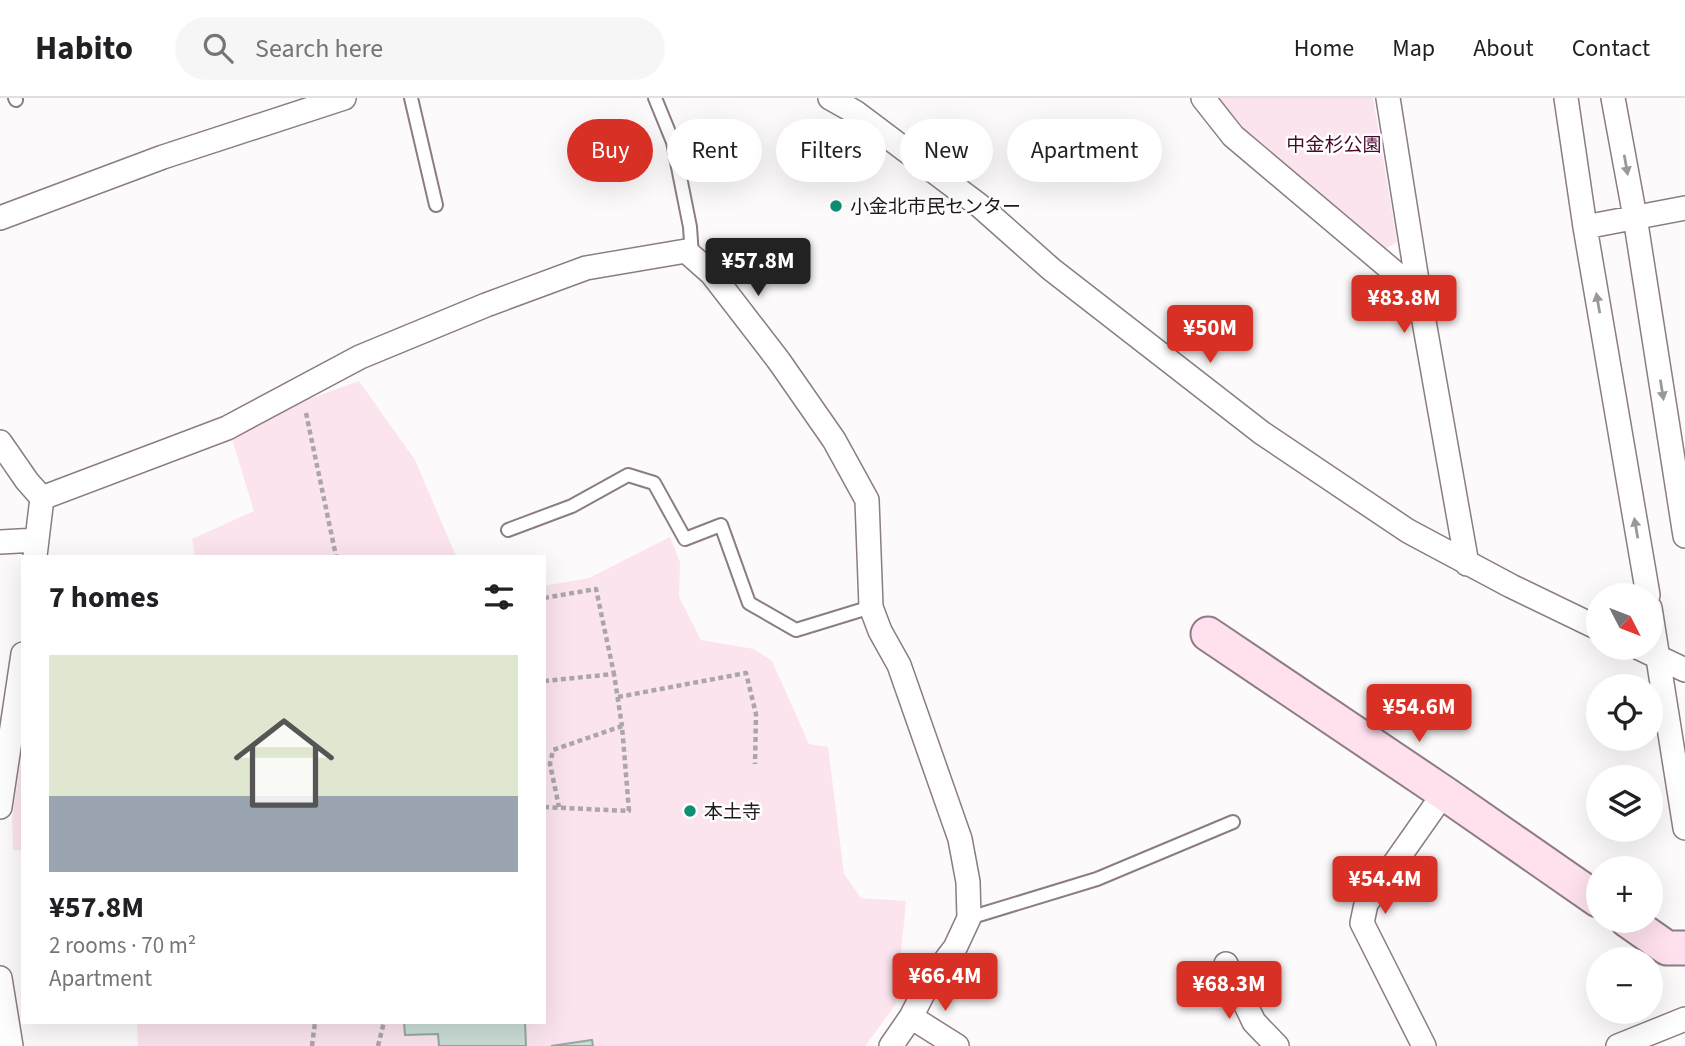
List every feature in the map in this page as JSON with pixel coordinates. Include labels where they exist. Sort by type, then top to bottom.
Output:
[{"type":"street","points":[[0,218],[292,110],[344,98]]},
{"type":"street","points":[[830,98],[855,112],[980,206],[1051,269],[1262,433],[1408,531],[1467,564],[1586,622]]},
{"type":"street","points":[[1203,98],[1233,136],[1419,293]]},
{"type":"street","points":[[1388,98],[1467,564]]},
{"type":"street","points":[[1566,98],[1585,227],[1646,583]]},
{"type":"street","points":[[1613,98],[1681,484],[1685,536]]},
{"type":"street","points":[[1585,227],[1685,208]]},
{"type":"street","points":[[42,498],[227,428],[360,357],[486,305],[586,268],[686,251],[712,274],[779,361],[834,440],[867,500],[872,607],[880,631],[899,665],[960,839],[968,882],[969,918],[955,948],[929,982],[911,1017],[891,1046]]},
{"type":"street","points":[[0,442],[42,498],[36,548],[0,542]]},
{"type":"street","points":[[1208,634],[1586,892]]},
{"type":"street","points":[[1663,659],[1685,670]]},
{"type":"street","points":[[1651,660],[1685,828]]},
{"type":"street","points":[[0,807],[8,738],[21,665]]},
{"type":"street","points":[[1424,1046],[1362,923],[1366,904],[1444,793]]},
{"type":"street","points":[[1645,933],[1667,948],[1685,948]]},
{"type":"street","points":[[1226,964],[1254,1022],[1277,1046]]},
{"type":"street","points":[[0,978],[10,1046]]},
{"type":"street","points":[[911,1017],[957,1046]]},
{"type":"street","points":[[1618,1046],[1685,1018]]},
{"type":"lane","points":[[411,98],[436,205]]},
{"type":"lane","points":[[655,98],[673,142],[690,227],[692,257]]},
{"type":"lane","points":[[509,530],[572,506],[628,475],[654,483],[685,539],[721,526],[749,603],[796,630],[872,607]]},
{"type":"lane","points":[[969,918],[1097,879],[1233,822]]},
{"type":"path","points":[[306,413],[336,555]]},
{"type":"path","points":[[546,598],[596,589],[618,698],[629,811],[546,807]]},
{"type":"path","points":[[618,698],[746,673],[756,714],[755,764]]},
{"type":"path","points":[[546,681],[614,674]]},
{"type":"path","points":[[559,807],[550,764],[553,750],[622,726]]},
{"type":"path","points":[[312,1046],[315,1024]]},
{"type":"path","points":[[379,1046],[384,1024]]},
{"type":"green space","name":"中金杉公園","points":[[1218,98],[1373,98],[1397,242],[1385,249],[1247,132]]},
{"type":"green space","points":[[359,381],[415,460],[456,555],[195,555],[192,539],[254,511],[232,439],[298,403]]},
{"type":"green space","name":"本土寺","points":[[670,537],[680,562],[679,597],[701,640],[754,649],[772,661],[809,744],[828,747],[844,874],[861,898],[906,901],[896,1004],[865,1046],[138,1046],[137,1024],[546,1024],[546,586],[589,578]]},
{"type":"green space","points":[[21,759],[21,850],[13,850],[12,820]]},
{"type":"building","points":[[404,1024],[525,1024],[526,1046],[439,1046],[438,1034],[405,1035]]},
{"type":"building","points":[[592,1040],[593,1046],[551,1046]]},
{"type":"place","name":"小金北市民センター","points":[[836,206]]},
{"type":"place","name":"本土寺","points":[[690,811]]}]
